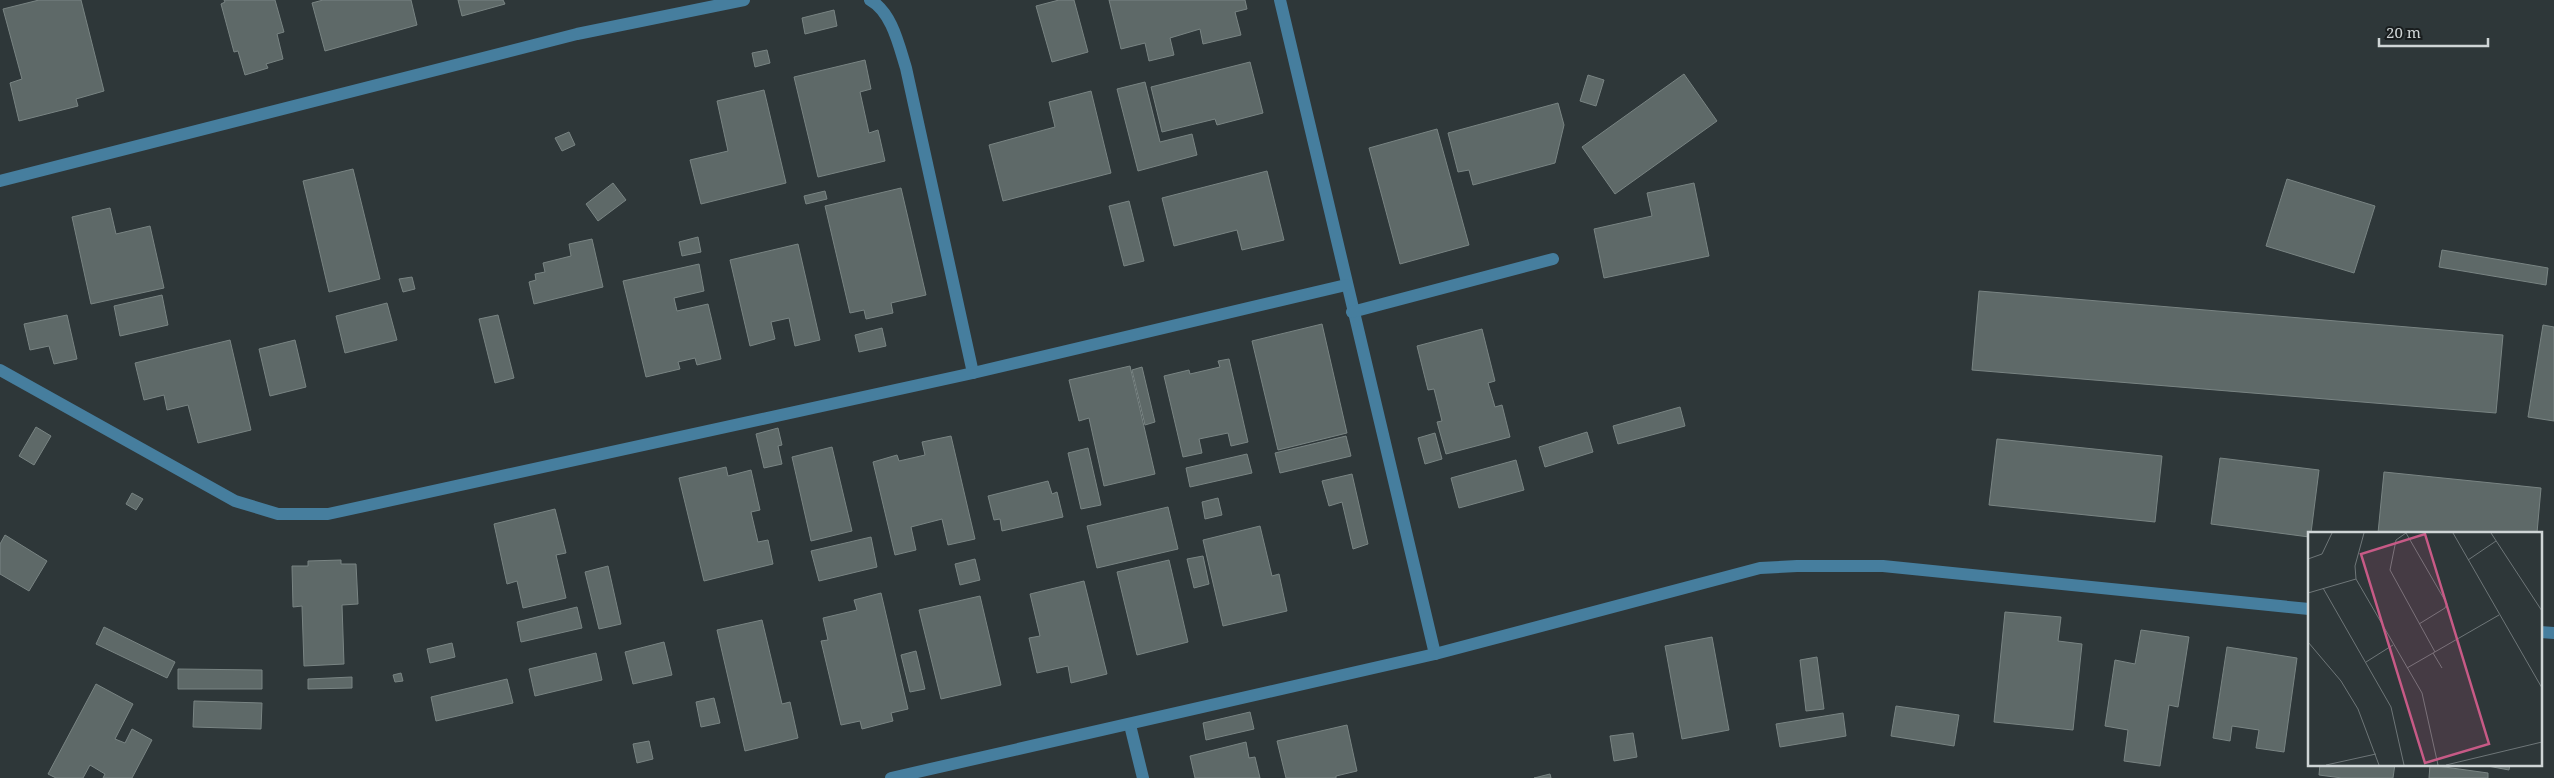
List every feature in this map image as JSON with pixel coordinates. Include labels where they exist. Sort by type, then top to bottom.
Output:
[{"type":"street","points":[[0,181],[576,34],[744,0]]},
{"type":"street","points":[[870,0],[880,8],[894,32],[906,68],[973,373]]},
{"type":"street","points":[[1280,0],[1352,312],[1435,654]]},
{"type":"street","points":[[1352,312],[1554,259]]},
{"type":"street","points":[[0,370],[235,501],[278,514],[328,514],[973,373],[1346,285]]},
{"type":"street","points":[[891,778],[1435,654],[1760,568],[1883,566],[2308,609]]},
{"type":"street","points":[[1130,725],[1143,778]]},
{"type":"building","points":[[39,0],[81,0],[104,91],[76,99],[78,106],[19,121],[10,83],[22,79],[3,9]]},
{"type":"building","points":[[224,0],[275,0],[284,32],[277,34],[283,59],[266,64],[268,68],[245,75],[238,51],[234,52],[221,4],[225,2]]},
{"type":"building","points":[[323,0],[411,0],[417,25],[325,51],[312,3]]},
{"type":"building","points":[[458,0],[503,0],[505,4],[462,16]]},
{"type":"building","points":[[1059,0],[1074,0],[1088,52],[1052,62],[1036,6]]},
{"type":"building","points":[[1109,0],[1245,0],[1247,9],[1235,12],[1241,35],[1203,44],[1200,29],[1170,38],[1174,55],[1149,61],[1145,43],[1121,49]]},
{"type":"building","points":[[834,10],[837,26],[805,34],[802,18]]},
{"type":"building","points":[[767,50],[770,63],[755,67],[752,53]]},
{"type":"building","points":[[865,60],[871,89],[860,92],[869,133],[878,130],[885,161],[818,177],[794,77]]},
{"type":"building","points":[[1250,62],[1263,113],[1217,125],[1215,119],[1162,132],[1151,87]]},
{"type":"building","points":[[1684,74],[1717,121],[1615,194],[1582,147]]},
{"type":"building","points":[[1588,75],[1604,80],[1596,106],[1580,101]]},
{"type":"building","points":[[1145,82],[1160,142],[1192,134],[1197,155],[1138,171],[1117,89]]},
{"type":"building","points":[[764,90],[786,183],[701,204],[690,160],[728,151],[717,101]]},
{"type":"building","points":[[1091,91],[1111,173],[1003,201],[989,145],[1055,127],[1049,102]]},
{"type":"building","points":[[1558,103],[1564,125],[1555,163],[1473,185],[1469,170],[1458,172],[1448,133]]},
{"type":"building","points":[[1437,129],[1469,245],[1400,264],[1369,148]]},
{"type":"building","points":[[569,132],[575,145],[562,151],[555,138]]},
{"type":"building","points":[[353,169],[380,279],[329,292],[303,181]]},
{"type":"building","points":[[1267,171],[1284,240],[1242,250],[1237,230],[1174,246],[1162,198]]},
{"type":"building","points":[[2287,179],[2375,206],[2354,273],[2266,246]]},
{"type":"building","points":[[613,183],[626,200],[598,221],[586,204]]},
{"type":"building","points":[[1694,183],[1709,256],[1604,278],[1594,229],[1652,216],[1647,193]]},
{"type":"building","points":[[901,188],[926,295],[891,303],[893,313],[866,319],[864,310],[850,313],[825,206]]},
{"type":"building","points":[[825,191],[827,199],[806,204],[804,196]]},
{"type":"building","points":[[1129,201],[1144,261],[1124,266],[1109,206]]},
{"type":"building","points":[[110,208],[116,234],[150,226],[164,288],[91,304],[72,217]]},
{"type":"building","points":[[698,237],[701,252],[682,256],[679,242]]},
{"type":"building","points":[[592,239],[603,287],[534,304],[529,282],[536,280],[535,274],[545,272],[543,263],[571,256],[569,244]]},
{"type":"building","points":[[798,244],[820,340],[795,346],[789,318],[771,322],[775,339],[750,346],[730,260]]},
{"type":"building","points":[[2442,250],[2548,268],[2546,285],[2439,267]]},
{"type":"building","points":[[699,264],[704,291],[674,298],[677,311],[708,304],[721,359],[697,365],[695,358],[678,362],[680,369],[646,377],[623,281]]},
{"type":"building","points":[[412,277],[415,289],[403,292],[399,279]]},
{"type":"building","points":[[1979,291],[2503,335],[2496,413],[1972,370]]},
{"type":"building","points":[[162,295],[168,325],[120,336],[114,306]]},
{"type":"building","points":[[387,303],[397,340],[345,353],[336,316]]},
{"type":"building","points":[[67,315],[77,359],[54,364],[49,346],[30,350],[24,324]]},
{"type":"building","points":[[498,315],[514,378],[495,383],[479,319]]},
{"type":"building","points":[[1322,324],[1347,433],[1278,450],[1252,341]]},
{"type":"building","points":[[2543,325],[2554,327],[2554,421],[2528,417]]},
{"type":"building","points":[[882,328],[886,346],[859,352],[855,335]]},
{"type":"building","points":[[1482,329],[1495,381],[1488,383],[1495,407],[1502,405],[1510,437],[1446,454],[1437,422],[1442,421],[1434,389],[1428,390],[1417,346]]},
{"type":"building","points":[[230,340],[251,430],[198,443],[188,405],[167,410],[164,395],[144,400],[135,363]]},
{"type":"building","points":[[295,340],[306,387],[270,396],[259,349]]},
{"type":"building","points":[[1229,359],[1248,442],[1231,446],[1228,433],[1199,439],[1202,453],[1183,457],[1164,376],[1189,370],[1190,374],[1220,367],[1218,361]]},
{"type":"building","points":[[1130,366],[1155,474],[1104,486],[1089,418],[1079,421],[1069,380]]},
{"type":"building","points":[[1142,367],[1155,422],[1145,425],[1132,370]]},
{"type":"building","points":[[1680,407],[1685,426],[1618,444],[1613,426]]},
{"type":"building","points":[[36,427],[51,436],[34,465],[19,456]]},
{"type":"building","points":[[778,428],[782,445],[778,446],[782,464],[764,468],[756,434]]},
{"type":"building","points":[[1587,432],[1593,452],[1545,467],[1539,447]]},
{"type":"building","points":[[1435,433],[1442,459],[1425,464],[1418,438]]},
{"type":"building","points":[[951,436],[975,539],[948,545],[942,519],[911,527],[916,550],[895,555],[873,462],[897,455],[899,461],[925,455],[922,442]]},
{"type":"building","points":[[1346,436],[1351,456],[1280,473],[1275,453]]},
{"type":"building","points":[[1997,439],[2162,456],[2155,522],[1989,505]]},
{"type":"building","points":[[832,447],[852,531],[811,541],[792,457]]},
{"type":"building","points":[[1088,448],[1101,505],[1081,509],[1068,453]]},
{"type":"building","points":[[1247,454],[1252,473],[1190,487],[1186,468]]},
{"type":"building","points":[[2220,458],[2319,470],[2311,532],[2308,532],[2308,537],[2211,524]]},
{"type":"building","points":[[1516,460],[1524,490],[1459,508],[1451,478]]},
{"type":"building","points":[[726,467],[728,476],[751,470],[760,510],[751,512],[758,542],[768,540],[773,564],[704,581],[679,478]]},
{"type":"building","points":[[2384,472],[2541,488],[2537,532],[2378,532]]},
{"type":"building","points":[[1352,474],[1368,544],[1353,549],[1342,502],[1329,506],[1322,481]]},
{"type":"building","points":[[1048,481],[1052,494],[1057,492],[1063,517],[1002,531],[1000,519],[994,520],[988,496]]},
{"type":"building","points":[[132,493],[143,499],[136,510],[126,504]]},
{"type":"building","points":[[1218,498],[1222,515],[1205,519],[1202,502]]},
{"type":"building","points":[[1168,507],[1178,549],[1097,568],[1087,526]]},
{"type":"building","points":[[555,509],[566,553],[556,555],[566,598],[523,608],[517,581],[507,584],[494,524]]},
{"type":"building","points":[[1260,526],[1272,576],[1279,574],[1287,611],[1223,626],[1203,540]]},
{"type":"building","points":[[5,535],[47,561],[29,591],[0,574],[0,544]]},
{"type":"building","points":[[871,537],[877,567],[819,581],[811,551]]},
{"type":"building","points":[[1203,556],[1209,584],[1194,588],[1187,559]]},
{"type":"building","points":[[975,559],[980,580],[960,585],[955,564]]},
{"type":"building","points":[[341,560],[341,564],[356,564],[358,604],[342,605],[344,664],[304,666],[302,606],[293,607],[292,566],[308,566],[308,561]]},
{"type":"building","points":[[1169,560],[1188,642],[1137,655],[1117,572]]},
{"type":"building","points":[[608,566],[621,624],[599,629],[585,572]]},
{"type":"building","points":[[1084,581],[1107,674],[1071,683],[1068,666],[1037,673],[1029,638],[1040,636],[1030,594]]},
{"type":"building","points":[[881,593],[908,709],[891,713],[893,721],[862,729],[860,721],[841,725],[821,641],[828,640],[823,618],[857,610],[854,600]]},
{"type":"building","points":[[980,596],[1001,685],[941,699],[919,610]]},
{"type":"building","points":[[577,607],[582,628],[521,642],[517,622]]},
{"type":"building","points":[[2005,612],[2061,617],[2058,641],[2082,644],[2073,730],[1994,722]]},
{"type":"building","points":[[762,620],[782,704],[790,702],[798,738],[745,751],[717,630]]},
{"type":"building","points":[[104,627],[175,662],[167,678],[96,644]]},
{"type":"building","points":[[2141,630],[2189,637],[2178,707],[2169,705],[2160,766],[2124,761],[2128,730],[2105,726],[2115,660],[2135,664]]},
{"type":"building","points":[[1712,637],[1729,730],[1682,739],[1665,646]]},
{"type":"building","points":[[664,642],[672,675],[633,684],[625,652]]},
{"type":"building","points":[[452,643],[455,657],[430,663],[427,649]]},
{"type":"building","points":[[2227,647],[2297,658],[2284,752],[2256,748],[2259,730],[2232,726],[2230,741],[2213,738]]},
{"type":"building","points":[[916,651],[925,689],[910,692],[901,655]]},
{"type":"building","points":[[596,653],[602,680],[535,696],[529,669]]},
{"type":"building","points":[[1817,657],[1824,709],[1806,711],[1800,660]]},
{"type":"building","points":[[178,669],[262,670],[262,689],[178,689]]},
{"type":"building","points":[[401,673],[403,681],[395,682],[393,675]]},
{"type":"building","points":[[352,677],[352,688],[308,689],[308,679]]},
{"type":"building","points":[[507,679],[513,703],[436,721],[431,697]]},
{"type":"building","points":[[96,684],[133,704],[115,739],[125,743],[132,729],[152,740],[132,778],[103,778],[105,774],[90,765],[83,778],[56,778],[48,774]]},
{"type":"building","points":[[714,698],[720,723],[701,727],[696,702]]},
{"type":"building","points":[[194,701],[262,703],[261,729],[193,727]]},
{"type":"building","points":[[1896,706],[1959,715],[1954,746],[1891,736]]},
{"type":"building","points":[[1250,712],[1254,729],[1206,740],[1203,723]]},
{"type":"building","points":[[1843,713],[1846,736],[1780,747],[1776,724]]},
{"type":"building","points":[[1347,725],[1357,771],[1336,776],[1336,778],[1286,778],[1277,741]]},
{"type":"building","points":[[1633,733],[1637,757],[1614,761],[1610,736]]},
{"type":"building","points":[[649,741],[653,759],[637,763],[633,744]]},
{"type":"building","points":[[1246,742],[1249,758],[1255,757],[1260,778],[1195,778],[1190,756]]},
{"type":"building","points":[[2320,766],[2395,766],[2393,778],[2342,778],[2319,775]]},
{"type":"building","points":[[2430,766],[2488,773],[2488,778],[2429,778]]},
{"type":"building","points":[[2488,766],[2510,766],[2509,770]]},
{"type":"building","points":[[1550,774],[1551,778],[1534,778]]}]
